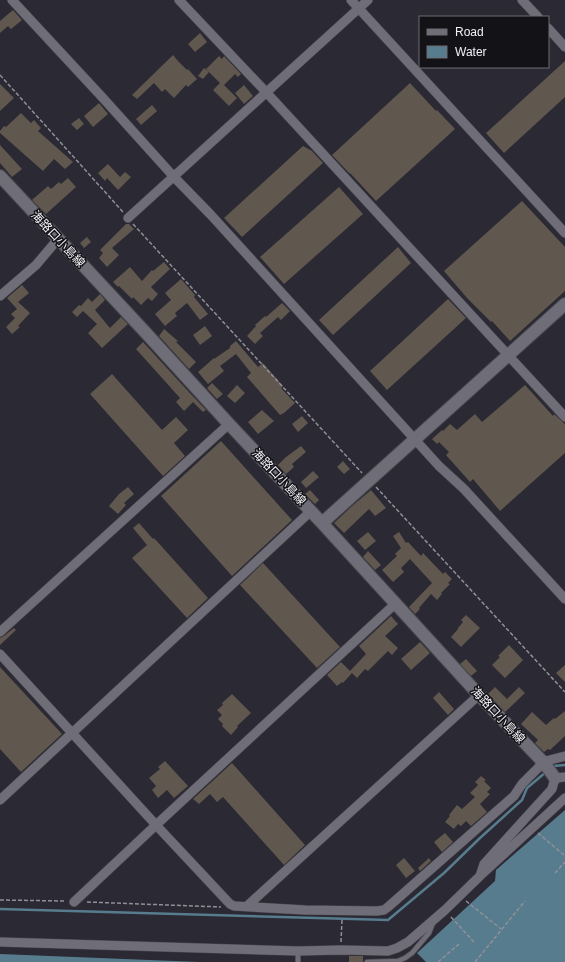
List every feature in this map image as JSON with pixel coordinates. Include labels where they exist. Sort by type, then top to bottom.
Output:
[{"type":"main road","name":"海路口小島線","points":[[0,176],[311,511],[479,695],[551,770]]},
{"type":"main road","points":[[322,523],[565,304]]},
{"type":"street","points":[[12,0],[174,177],[211,215],[439,466],[464,489],[565,599]]},
{"type":"street","points":[[179,0],[266,92],[565,417]]},
{"type":"street","points":[[351,0],[565,233]]},
{"type":"street","points":[[128,218],[368,0]]},
{"type":"street","points":[[522,0],[537,16]]},
{"type":"street","points":[[549,29],[565,47]]},
{"type":"street","points":[[0,296],[36,265],[58,239]]},
{"type":"street","points":[[0,632],[229,424]]},
{"type":"street","points":[[0,800],[311,511]]},
{"type":"street","points":[[74,902],[395,604]]},
{"type":"street","points":[[0,654],[156,825],[230,904],[234,906],[304,910],[384,910],[514,796],[522,784],[538,768],[551,770]]},
{"type":"street","points":[[246,906],[479,695]]},
{"type":"street","points":[[480,876],[484,864],[552,789],[551,770],[565,756]]},
{"type":"street","points":[[0,942],[298,951],[388,950],[397,948],[408,942],[450,906],[480,876],[565,798]]},
{"type":"lane","points":[[367,962],[398,961],[405,958],[429,932],[434,920]]},
{"type":"lane","points":[[298,951],[298,962]]},
{"type":"path","points":[[0,75],[128,218],[565,692]]},
{"type":"path","points":[[538,833],[565,856]]},
{"type":"path","points":[[555,873],[565,862]]},
{"type":"path","points":[[0,900],[223,907],[230,904]]},
{"type":"path","points":[[475,962],[525,901]]},
{"type":"path","points":[[470,904],[501,929]]},
{"type":"path","points":[[453,919],[474,942]]},
{"type":"path","points":[[341,950],[342,925]]},
{"type":"path","points":[[438,962],[459,944]]},
{"type":"water","points":[[565,810],[565,962],[426,962],[417,953],[495,881],[496,870]]},
{"type":"water","points":[[0,954],[199,962],[0,962]]},
{"type":"building","points":[[13,10],[22,20],[11,29],[8,26],[0,33],[0,21]]},
{"type":"building","points":[[200,33],[207,42],[195,52],[188,44]]},
{"type":"building","points":[[173,55],[197,79],[188,87],[186,85],[174,98],[165,89],[162,92],[154,83],[137,99],[132,95]]},
{"type":"building","points":[[219,56],[222,59],[224,56],[241,74],[238,77],[235,74],[224,85],[237,98],[229,106],[213,90],[220,83],[206,69]]},
{"type":"building","points":[[565,61],[565,97],[504,153],[486,133]]},
{"type":"building","points":[[204,68],[209,72],[203,79],[198,76]]},
{"type":"building","points":[[410,83],[455,129],[376,201],[332,155]]},
{"type":"building","points":[[0,84],[14,98],[0,111]]},
{"type":"building","points":[[244,85],[253,96],[244,104],[235,93]]},
{"type":"building","points":[[99,103],[108,114],[93,127],[84,116]]},
{"type":"building","points":[[152,105],[157,111],[141,125],[136,119]]},
{"type":"building","points":[[21,113],[31,123],[34,120],[41,128],[38,131],[73,162],[65,169],[54,159],[43,171],[0,133],[4,126],[6,127]]},
{"type":"building","points":[[79,118],[84,124],[77,130],[71,124]]},
{"type":"building","points":[[0,145],[22,169],[12,177],[0,163]]},
{"type":"building","points":[[303,146],[312,151],[323,163],[242,237],[224,218]]},
{"type":"building","points":[[108,164],[120,177],[125,172],[131,177],[118,190],[107,178],[105,181],[98,173]]},
{"type":"building","points":[[68,178],[76,187],[46,214],[32,200],[48,186],[51,189],[59,182],[61,184]]},
{"type":"building","points":[[339,187],[363,214],[284,284],[260,257]]},
{"type":"building","points":[[522,201],[565,247],[565,291],[510,341],[492,321],[491,322],[467,298],[444,271]]},
{"type":"building","points":[[126,224],[129,224],[134,229],[112,248],[119,255],[107,267],[99,258],[103,253],[100,250]]},
{"type":"building","points":[[87,237],[91,242],[84,248],[80,243]]},
{"type":"building","points":[[398,247],[411,263],[333,335],[319,320]]},
{"type":"building","points":[[164,262],[170,269],[151,287],[158,294],[152,301],[148,298],[141,305],[113,282],[130,267],[142,281],[152,270],[153,271]]},
{"type":"building","points":[[181,279],[195,295],[194,297],[208,314],[200,320],[187,303],[175,313],[177,316],[165,326],[155,314],[171,300],[165,293]]},
{"type":"building","points":[[22,285],[29,293],[18,302],[30,313],[18,326],[20,327],[12,334],[6,327],[15,318],[11,314],[17,309],[7,298]]},
{"type":"building","points":[[100,294],[105,300],[95,310],[110,328],[121,317],[128,324],[102,348],[88,333],[97,324],[83,311],[77,317],[72,312],[79,305],[81,306],[88,298],[92,302]]},
{"type":"building","points":[[448,299],[466,318],[387,390],[370,371]]},
{"type":"building","points":[[282,303],[290,311],[281,320],[278,317],[260,333],[263,336],[255,344],[247,336],[256,326],[255,325]]},
{"type":"building","points":[[205,326],[212,336],[200,345],[193,335]]},
{"type":"building","points":[[164,329],[178,341],[176,342],[196,362],[189,369],[159,336]]},
{"type":"building","points":[[236,341],[258,367],[263,363],[283,386],[281,388],[295,403],[284,413],[280,415],[247,377],[251,373],[236,354],[220,366],[224,371],[208,384],[198,372],[214,358],[230,348],[230,346]]},
{"type":"building","points":[[143,342],[206,410],[203,412],[193,402],[184,411],[176,402],[180,398],[136,349]]},
{"type":"building","points":[[112,374],[162,430],[176,417],[188,430],[174,443],[185,456],[163,476],[90,394]]},
{"type":"building","points":[[212,383],[223,394],[217,399],[207,388]]},
{"type":"building","points":[[237,385],[245,393],[235,403],[227,396]]},
{"type":"building","points":[[525,385],[553,416],[554,414],[565,424],[565,453],[500,511],[473,479],[470,482],[446,455],[449,452],[439,442],[437,444],[432,439],[450,424],[457,430],[475,414],[482,422]]},
{"type":"building","points":[[262,410],[274,421],[258,434],[248,422]]},
{"type":"building","points":[[302,416],[308,423],[298,432],[292,424]]},
{"type":"building","points":[[221,441],[292,520],[232,576],[161,496]]},
{"type":"building","points":[[301,446],[306,452],[292,464],[294,467],[286,474],[278,465]]},
{"type":"building","points":[[343,461],[350,469],[344,474],[337,467]]},
{"type":"building","points":[[313,471],[319,477],[306,488],[301,482]]},
{"type":"building","points":[[128,487],[134,494],[124,503],[126,505],[118,514],[109,506],[119,494]]},
{"type":"building","points":[[310,490],[319,500],[315,504],[305,494]]},
{"type":"building","points":[[371,490],[386,508],[375,516],[369,509],[344,533],[334,523]]},
{"type":"building","points":[[139,523],[208,598],[187,618],[132,558],[147,545],[133,528]]},
{"type":"building","points":[[368,532],[376,541],[365,550],[357,541]]},
{"type":"building","points":[[399,532],[406,543],[408,542],[421,556],[423,553],[443,574],[445,572],[452,579],[448,583],[450,584],[441,593],[442,594],[437,600],[431,594],[415,614],[409,607],[432,583],[410,559],[401,568],[404,572],[393,582],[382,570],[397,556],[395,554],[401,548],[393,536]]},
{"type":"building","points":[[368,551],[381,565],[375,570],[363,557]]},
{"type":"building","points":[[263,563],[340,647],[317,668],[240,585]]},
{"type":"building","points":[[466,615],[480,628],[461,647],[451,637],[463,622],[461,620]]},
{"type":"building","points":[[391,616],[398,624],[385,636],[398,648],[392,655],[388,651],[368,671],[365,669],[357,678],[352,673],[343,683],[342,682],[337,686],[327,675],[341,662],[350,671],[366,654],[359,646]]},
{"type":"building","points":[[14,628],[16,630],[0,645],[0,638]]},
{"type":"building","points":[[420,642],[430,653],[411,670],[401,659]]},
{"type":"building","points":[[509,645],[523,660],[505,678],[492,665],[500,657],[498,656]]},
{"type":"building","points":[[466,659],[477,671],[471,676],[460,664]]},
{"type":"building","points":[[565,665],[565,682],[556,673]]},
{"type":"building","points":[[0,667],[62,734],[21,772],[0,749]]},
{"type":"building","points":[[495,687],[507,699],[519,687],[525,693],[505,712],[488,694]]},
{"type":"building","points":[[439,692],[454,709],[448,715],[433,698]]},
{"type":"building","points":[[232,694],[251,713],[237,726],[238,727],[231,735],[222,726],[223,724],[218,719],[222,715],[217,710]]},
{"type":"building","points":[[565,711],[565,736],[550,750],[548,749],[544,752],[535,743],[538,740],[521,724],[532,712],[546,725]]},
{"type":"building","points":[[165,761],[188,786],[174,798],[167,790],[158,798],[152,790],[156,786],[149,778],[160,769],[158,767]]},
{"type":"building","points":[[232,763],[305,845],[284,865],[223,797],[217,802],[210,794],[199,804],[193,799]]},
{"type":"building","points":[[481,776],[486,780],[484,781],[491,788],[487,792],[490,794],[480,804],[487,812],[471,826],[466,821],[461,826],[458,824],[454,829],[445,822],[457,805],[462,809],[475,797],[470,793],[478,785],[475,782]]},
{"type":"building","points":[[445,833],[453,842],[442,852],[434,842]]},
{"type":"building","points":[[404,858],[415,871],[406,878],[396,865]]},
{"type":"building","points":[[429,858],[431,861],[420,871],[418,868]]},
{"type":"building","points":[[349,956],[363,956],[363,962],[349,962]]},
{"type":"waterway","points":[[551,768],[553,766],[565,765]]},
{"type":"waterway","points":[[0,909],[388,920],[444,873],[522,800],[527,788],[546,772]]}]
